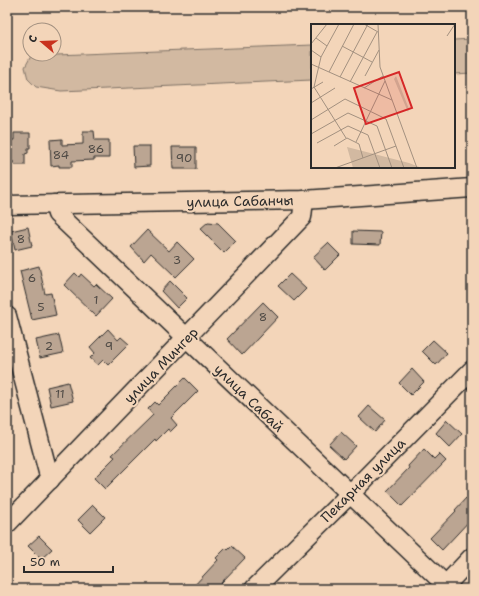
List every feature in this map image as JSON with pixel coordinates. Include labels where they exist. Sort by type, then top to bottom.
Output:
[{"type":"street","name":"улица Сабанчы","points":[[7,205],[304,200],[472,188]]},
{"type":"street","name":"улица Мингер","points":[[7,524],[302,217],[304,200]]},
{"type":"street","name":"улица Сабай","points":[[54,204],[57,214],[350,494],[446,588]]},
{"type":"street","points":[[7,316],[50,480]]},
{"type":"street","name":"Пекарная улица","points":[[254,589],[472,370]]},
{"type":"street","points":[[446,588],[472,557]]},
{"type":"shaded area","points":[[472,39],[472,73],[455,74],[455,40]]},
{"type":"shaded area","points":[[311,45],[311,80],[61,91],[36,87],[28,79],[25,67],[28,62],[62,62],[62,55]]},
{"type":"building","points":[[83,131],[94,131],[95,140],[109,140],[109,158],[94,158],[94,160],[72,161],[72,167],[59,167],[59,165],[51,166],[50,140],[62,139],[62,145],[83,144]]},
{"type":"building","points":[[14,133],[30,133],[30,148],[28,148],[28,153],[25,154],[25,165],[14,165],[14,162],[8,162],[8,140],[14,140]]},
{"type":"building","points":[[133,146],[150,146],[150,166],[134,167]]},
{"type":"building","points":[[172,147],[196,147],[196,169],[173,169]]},
{"type":"building","points":[[208,222],[218,223],[236,241],[224,253],[200,229]]},
{"type":"building","points":[[28,227],[32,246],[15,250],[11,231]]},
{"type":"building","points":[[147,230],[169,251],[177,242],[194,259],[176,277],[151,253],[144,261],[131,247]]},
{"type":"building","points":[[353,231],[381,232],[380,245],[353,244]]},
{"type":"building","points":[[328,243],[340,255],[325,270],[313,257]]},
{"type":"building","points":[[39,266],[45,294],[51,293],[56,315],[32,320],[20,271]]},
{"type":"building","points":[[75,273],[79,277],[81,274],[94,286],[96,284],[112,299],[96,316],[64,285]]},
{"type":"building","points":[[290,274],[306,289],[294,301],[278,286]]},
{"type":"building","points":[[170,281],[187,298],[177,308],[161,291]]},
{"type":"building","points":[[263,302],[278,317],[242,355],[227,339]]},
{"type":"building","points":[[108,329],[118,340],[121,337],[129,344],[108,365],[103,360],[98,365],[90,358],[95,353],[90,347]]},
{"type":"building","points":[[59,335],[63,353],[40,358],[36,340]]},
{"type":"building","points":[[433,340],[447,353],[436,365],[422,351]]},
{"type":"building","points":[[412,369],[424,382],[411,395],[399,383]]},
{"type":"building","points":[[185,378],[198,391],[171,418],[177,425],[170,432],[168,429],[156,441],[155,439],[105,489],[94,478],[115,457],[112,455],[153,415],[148,409],[155,402],[158,405]]},
{"type":"building","points":[[68,382],[73,401],[51,406],[47,387]]},
{"type":"building","points":[[369,406],[385,420],[375,432],[359,417]]},
{"type":"building","points":[[447,420],[462,434],[450,447],[436,433]]},
{"type":"building","points":[[341,432],[356,446],[344,459],[329,445]]},
{"type":"building","points":[[424,449],[434,459],[439,454],[446,461],[402,506],[387,491],[409,468],[408,466]]},
{"type":"building","points":[[466,498],[472,504],[472,518],[442,550],[430,538],[456,511],[455,510]]},
{"type":"building","points":[[93,505],[105,517],[90,532],[78,520]]},
{"type":"building","points":[[39,536],[52,549],[41,559],[28,546]]},
{"type":"building","points":[[232,546],[245,558],[221,583],[227,589],[191,589],[218,560],[216,558],[226,548],[228,550]]}]
